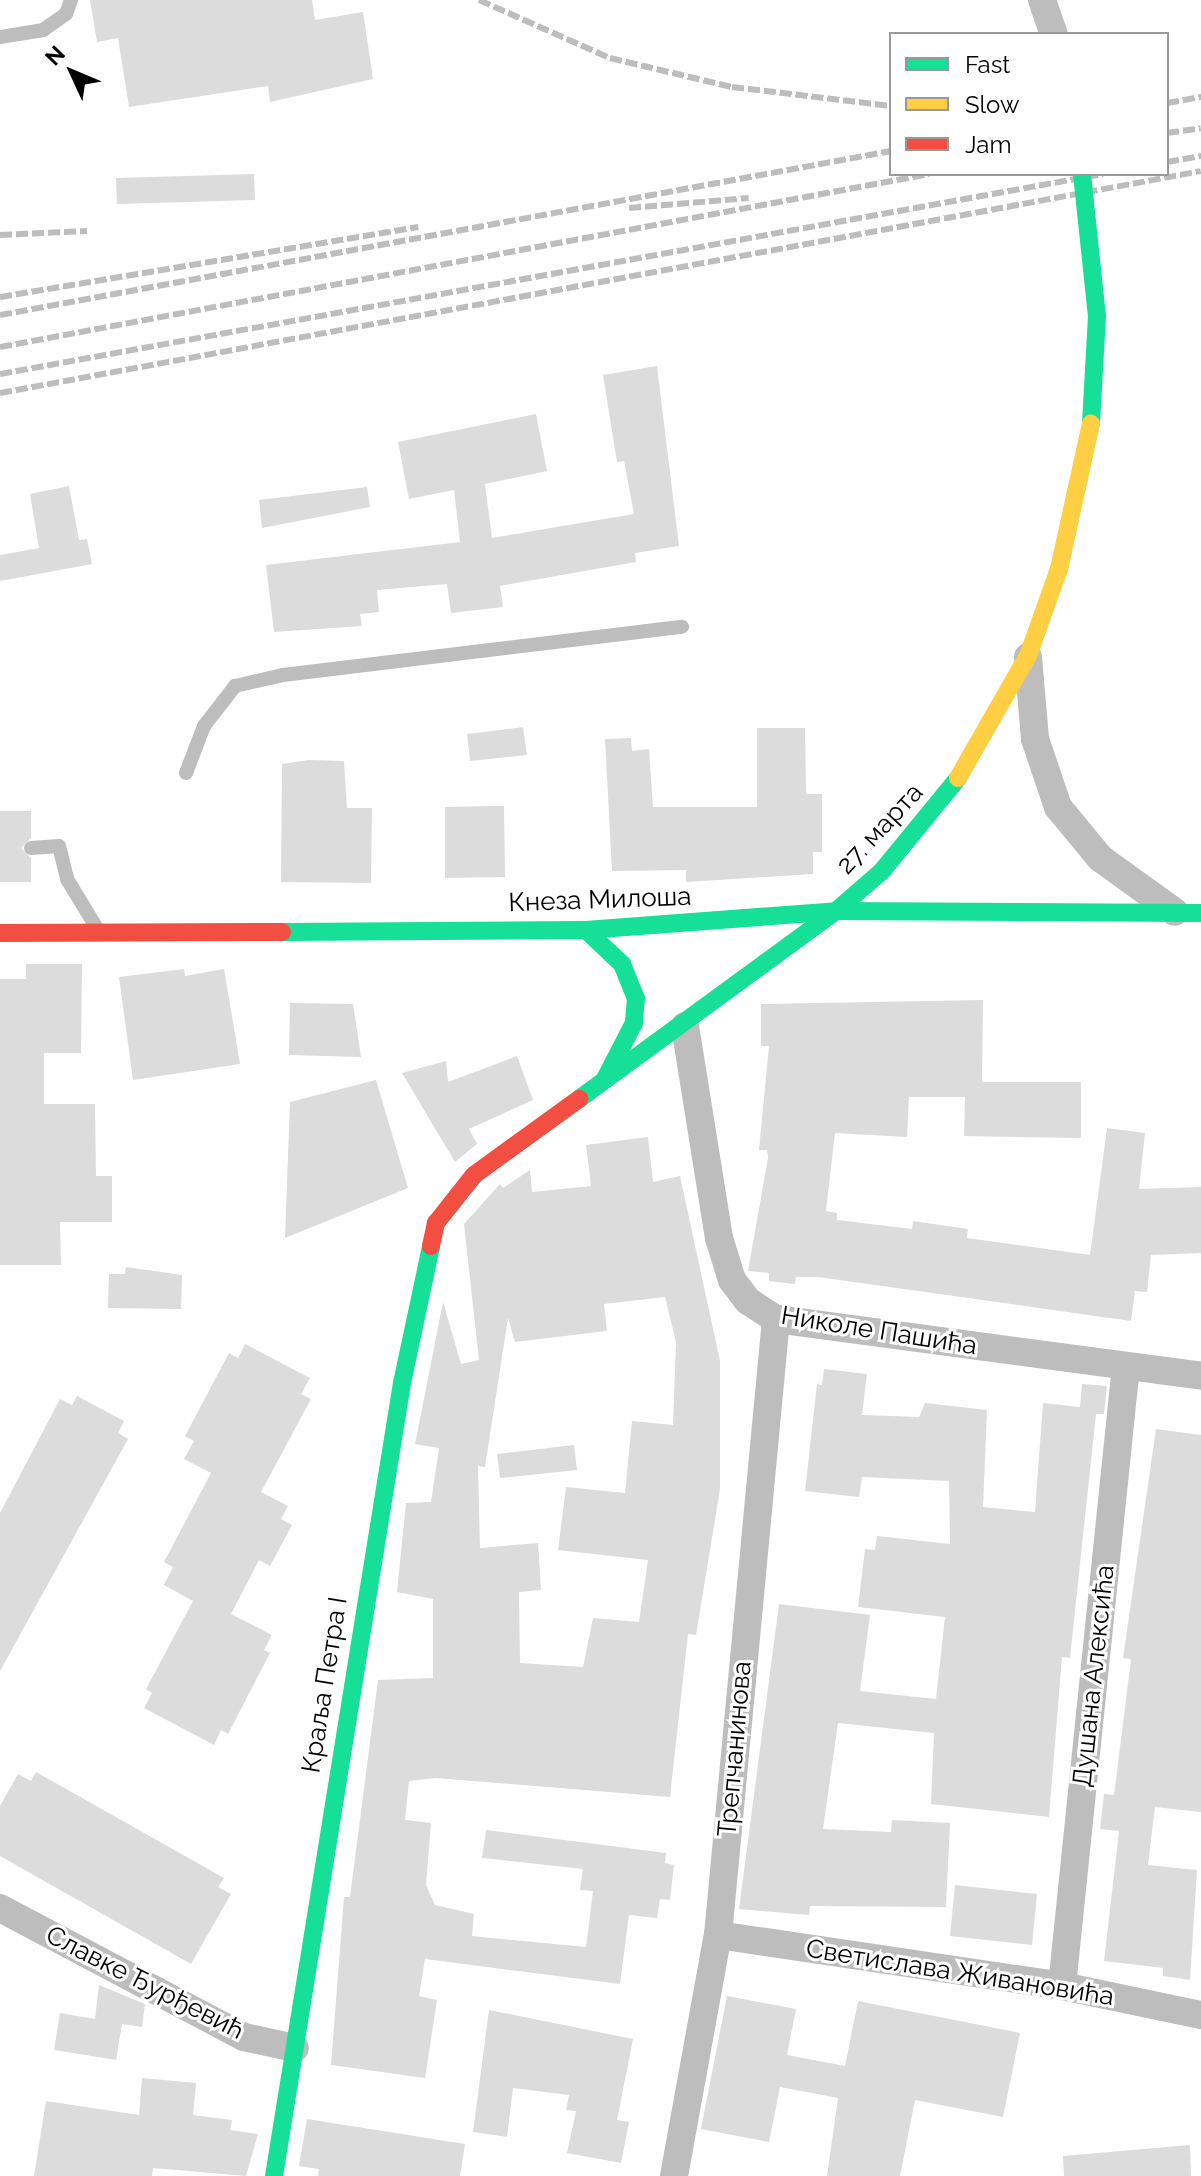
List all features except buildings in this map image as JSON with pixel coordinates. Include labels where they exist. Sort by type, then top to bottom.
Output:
[{"type":"street","points":[[1042,0],[1053,32]]},
{"type":"street","name":"27. марта","points":[[444,1206],[474,1175],[685,1026],[836,911],[938,808],[1028,656],[1059,569],[1086,458],[1097,378],[1097,316],[1082,176]]},
{"type":"street","points":[[1028,656],[1035,739],[1058,807],[1100,858],[1188,912]]},
{"type":"street","name":"Кнеза Милоша","points":[[0,933],[586,930],[836,911],[1188,912]]},
{"type":"street","points":[[586,930],[622,964],[636,998],[629,1037],[599,1088]]},
{"type":"street","name":"Николе Пашића","points":[[685,1026],[719,1238],[732,1280],[748,1301],[776,1319],[1201,1376]]},
{"type":"street","name":"Краља Петра I","points":[[274,2176],[402,1383],[429,1242],[444,1206]]},
{"type":"street","name":"Трепчанинова","points":[[674,2176],[718,1935],[776,1319]]},
{"type":"street","name":"Душана Алексића","points":[[1062,1986],[1126,1366]]},
{"type":"street","name":"Славке Ђурђевић","points":[[0,1908],[244,2037],[295,2048]]},
{"type":"street","name":"Светислава Живановића","points":[[718,1935],[1062,1986],[1201,2015]]},
{"type":"lane","points":[[0,37],[43,30],[66,14],[71,0]]},
{"type":"lane","points":[[186,773],[204,726],[235,686],[283,675],[682,627]]},
{"type":"lane","points":[[31,848],[59,846],[80,906],[102,931]]},
{"type":"railway","points":[[479,0],[610,58],[732,87],[889,106]]},
{"type":"railway","points":[[1169,103],[1201,97]]},
{"type":"railway","points":[[1169,133],[1201,128]]},
{"type":"railway","points":[[0,315],[889,151]]},
{"type":"railway","points":[[1169,162],[1201,156]]},
{"type":"railway","points":[[0,393],[1201,171]]},
{"type":"railway","points":[[0,347],[918,176]]},
{"type":"railway","points":[[0,374],[1092,176]]},
{"type":"railway","points":[[629,208],[749,198]]},
{"type":"railway","points":[[0,297],[418,227]]},
{"type":"railway","points":[[0,235],[87,231]]},
{"type":"traffic: fast","points":[[1082,176],[1097,316]]},
{"type":"traffic: fast","points":[[1091,423],[1097,316]]},
{"type":"traffic: fast","points":[[579,1099],[836,911],[882,871],[958,778]]},
{"type":"traffic: fast","points":[[282,932],[586,930],[836,911],[1201,913]]},
{"type":"traffic: fast","points":[[586,930],[622,964],[636,998],[634,1023],[605,1079]]},
{"type":"traffic: fast","points":[[274,2176],[402,1383],[431,1246]]},
{"type":"traffic: slow","points":[[958,778],[1028,656],[1059,569],[1091,423]]},
{"type":"traffic: jam","points":[[0,933],[282,932]]},
{"type":"traffic: jam","points":[[431,1246],[436,1223],[474,1175],[579,1099]]}]
